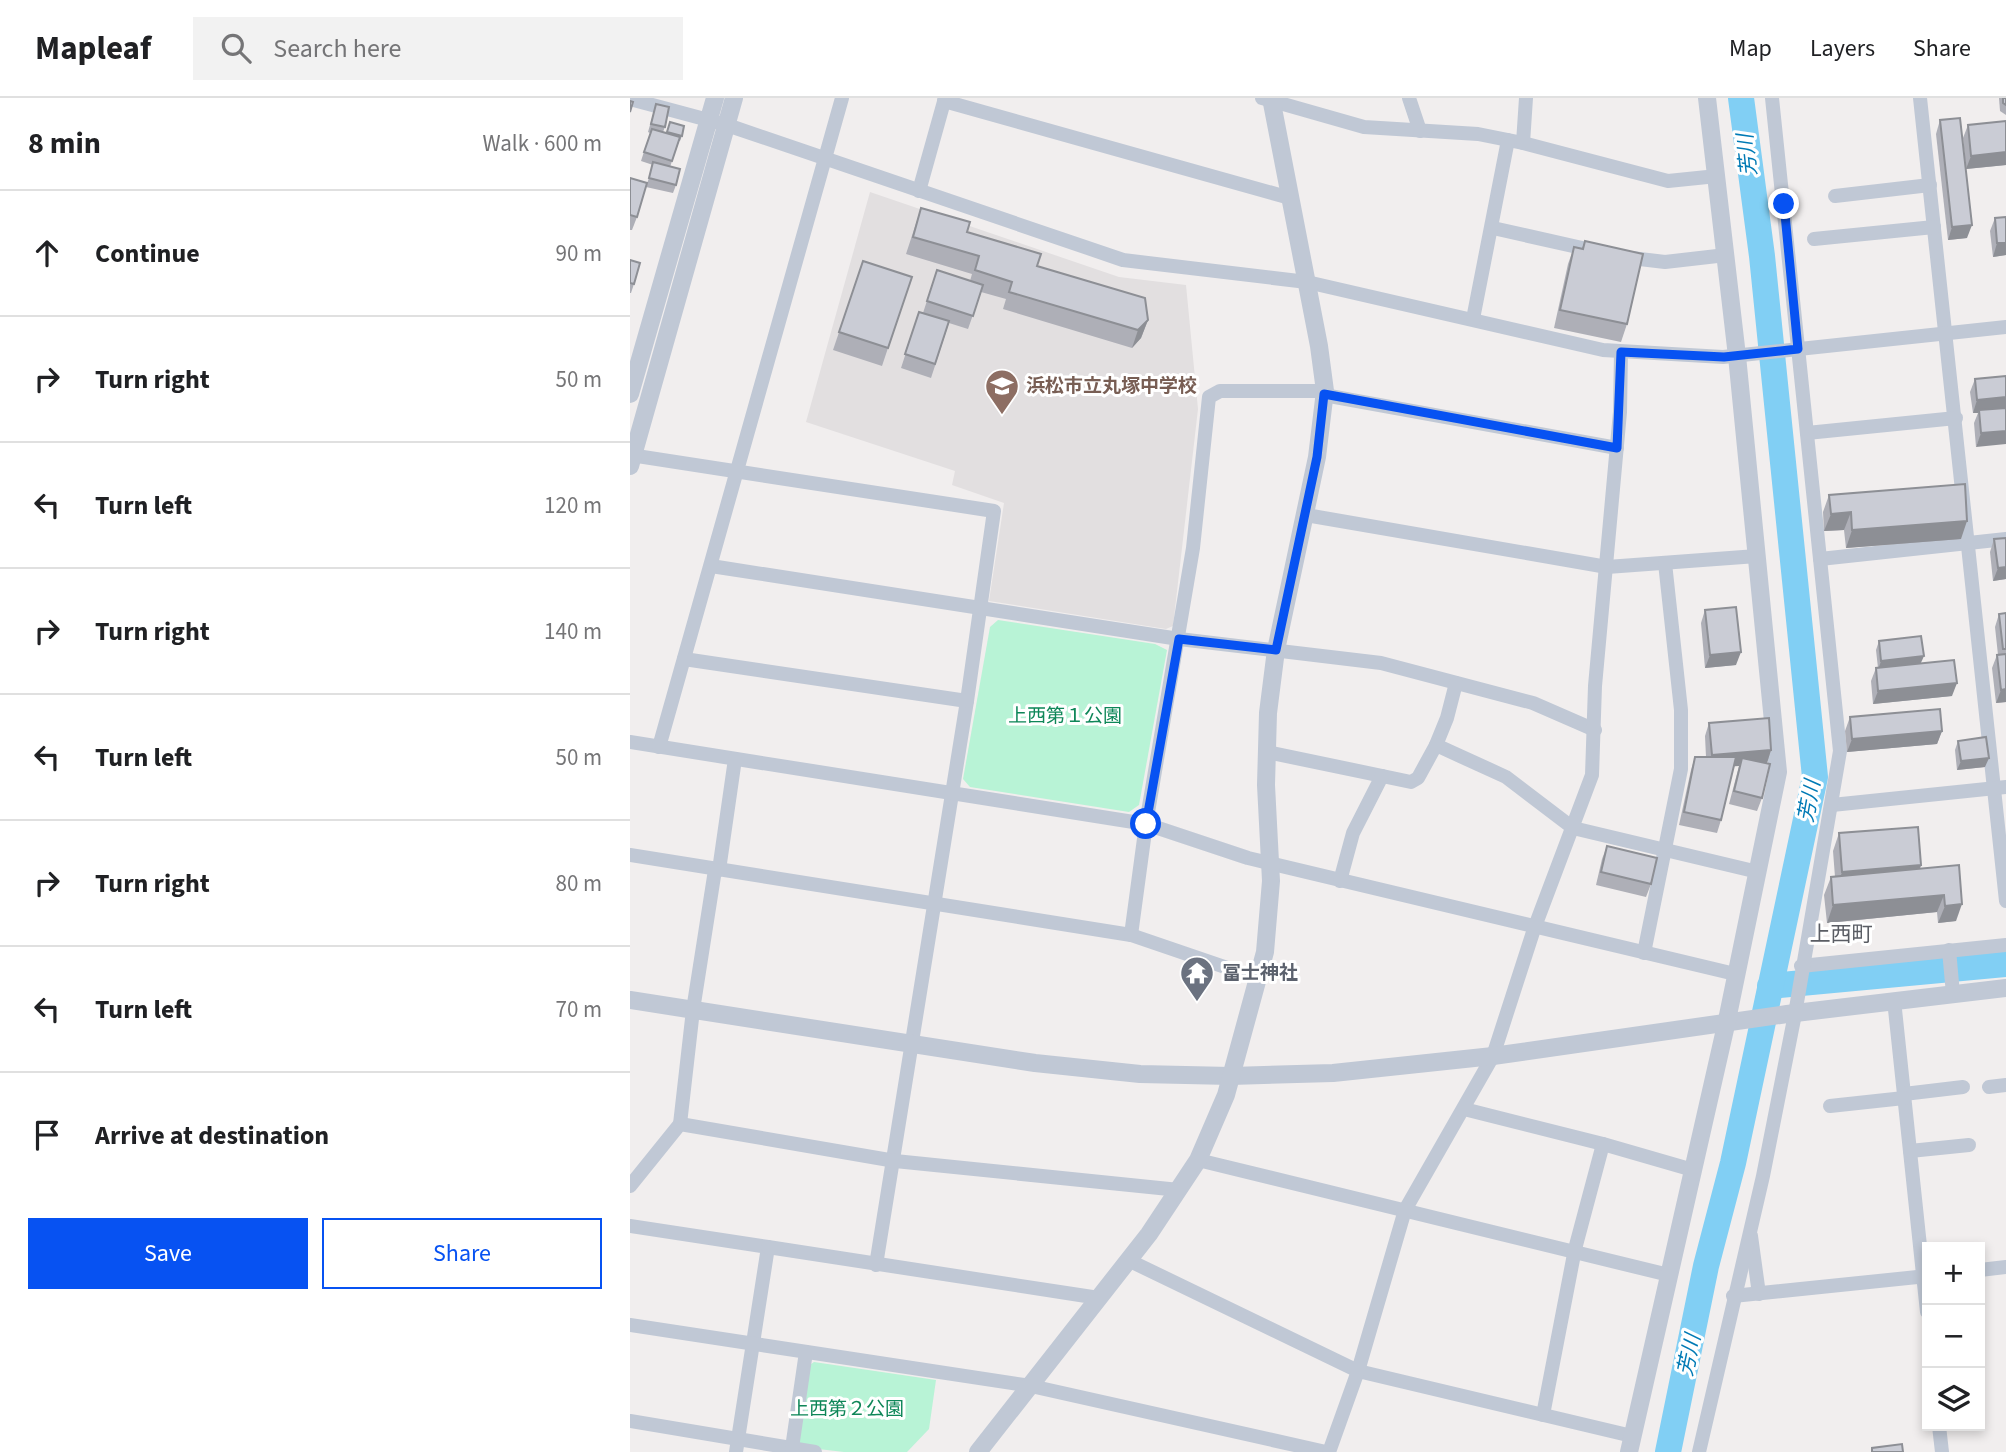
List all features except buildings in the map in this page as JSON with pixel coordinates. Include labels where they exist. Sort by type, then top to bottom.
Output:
[{"type":"street","points":[[715,98],[718,122],[631,459],[737,470],[994,511],[967,701],[911,1044],[895,1161],[876,1265]]},
{"type":"street","points":[[630,394],[718,122],[734,98]]},
{"type":"street","points":[[659,747],[842,98]]},
{"type":"street","points":[[1409,98],[1420,131]]},
{"type":"street","points":[[1474,319],[1493,228],[1526,98]]},
{"type":"street","points":[[1128,1260],[1358,1371],[1544,1415],[1630,1444],[1693,1170],[1732,1023],[1735,974],[1778,772],[1741,356],[1707,98]]},
{"type":"street","points":[[1699,1452],[1750,1228],[1839,768],[1840,734],[1820,559],[1822,510],[1795,350],[1772,98]]},
{"type":"street","points":[[1920,98],[1956,418],[1957,496],[1969,543],[1989,742],[2000,788],[2006,901]]},
{"type":"street","points":[[630,99],[718,122],[1123,260],[1307,282],[1621,352],[1741,356],[2006,327]]},
{"type":"street","points":[[919,191],[944,99],[1290,198]]},
{"type":"street","points":[[978,1452],[1128,1260],[1198,1160],[1231,1076],[1257,978],[1269,919],[1271,864],[1267,752],[1276,650],[1306,515],[1325,393],[1307,282],[1268,99],[1364,127],[1478,134],[1668,181],[1717,176]]},
{"type":"street","points":[[1835,196],[1930,185]]},
{"type":"street","points":[[1814,239],[1934,227]]},
{"type":"street","points":[[1493,228],[1645,262],[1726,255]]},
{"type":"street","points":[[630,1325],[1031,1386],[1328,1452],[1358,1371],[1405,1210],[1493,1056],[1534,929],[1592,775],[1595,687],[1617,448],[1621,352]]},
{"type":"street","points":[[1131,935],[1146,824],[1179,639],[1210,394],[1220,391],[1325,393],[1617,448]]},
{"type":"street","points":[[1807,433],[1956,418]]},
{"type":"street","points":[[1306,515],[1607,567],[1757,556]]},
{"type":"street","points":[[1820,559],[2006,540]]},
{"type":"street","points":[[1644,953],[1681,769],[1681,710],[1665,563]]},
{"type":"street","points":[[711,566],[1179,639],[1376,662],[1540,705],[1595,730]]},
{"type":"street","points":[[684,659],[967,701]]},
{"type":"street","points":[[1267,752],[1415,781],[1436,745],[1447,718],[1456,683]]},
{"type":"street","points":[[1989,742],[2006,740]]},
{"type":"street","points":[[630,742],[1146,824],[1271,864],[1534,929],[1735,974]]},
{"type":"street","points":[[1436,745],[1506,777],[1573,828],[1758,872]]},
{"type":"street","points":[[630,1186],[680,1124],[693,1010],[735,759]]},
{"type":"street","points":[[1340,881],[1353,833],[1382,776]]},
{"type":"street","points":[[1832,805],[2000,788]]},
{"type":"street","points":[[630,855],[1131,935],[1257,978]]},
{"type":"street","points":[[1801,970],[1950,954],[2006,944]]},
{"type":"street","points":[[1950,954],[1953,986]]},
{"type":"street","points":[[630,1000],[1094,1070],[1231,1076],[1333,1073],[1493,1056],[1732,1023],[1793,1009],[1894,1000],[1953,986],[2006,988]]},
{"type":"street","points":[[1894,1000],[1922,1251]]},
{"type":"street","points":[[1989,1087],[2006,1085]]},
{"type":"street","points":[[1830,1106],[1963,1087]]},
{"type":"street","points":[[1464,1109],[1693,1170]]},
{"type":"street","points":[[680,1124],[895,1161],[1179,1190]]},
{"type":"street","points":[[1544,1415],[1575,1250],[1603,1144]]},
{"type":"street","points":[[1910,1151],[1969,1145]]},
{"type":"street","points":[[1198,1160],[1669,1275]]},
{"type":"street","points":[[630,1226],[1099,1298]]},
{"type":"street","points":[[1750,1228],[1759,1294]]},
{"type":"street","points":[[737,1445],[768,1247]]},
{"type":"street","points":[[1985,1269],[2006,1267]]},
{"type":"street","points":[[1733,1296],[1922,1276]]},
{"type":"street","points":[[792,1448],[806,1352]]},
{"type":"street","points":[[630,1422],[737,1445],[816,1452]]},
{"type":"street","points":[[1940,1431],[1942,1452]]},
{"type":"shaded area","name":"浜松市立丸塚中学校","points":[[870,192],[1119,277],[1186,285],[1198,409],[1173,626],[1166,629],[989,601],[1004,503],[952,485],[955,471],[806,422]]},
{"type":"green space","name":"上西第１公園","points":[[998,620],[1155,644],[1167,650],[1139,805],[1129,812],[970,787],[963,779],[990,627]]},
{"type":"green space","name":"上西第２公園","points":[[814,1362],[936,1380],[929,1429],[907,1452],[844,1452],[801,1447],[797,1443],[807,1367]]},
{"type":"waterway","name":"芳川","points":[[1668,1452],[1706,1266],[1733,1163],[1815,777],[1762,256],[1741,98]]},
{"type":"waterway","points":[[1770,986],[2006,964]]},
{"type":"place","name":"浜松市立丸塚中学校","points":[[1002,416]]},
{"type":"place","name":"冨士神社","points":[[1197,1003]]},
{"type":"district","name":"上西町","points":[[1841,934]]},
{"type":"route","points":[[1146,824],[1179,639],[1276,650],[1317,457],[1324,394],[1617,448],[1621,352],[1724,357],[1798,349],[1784,204]]}]
